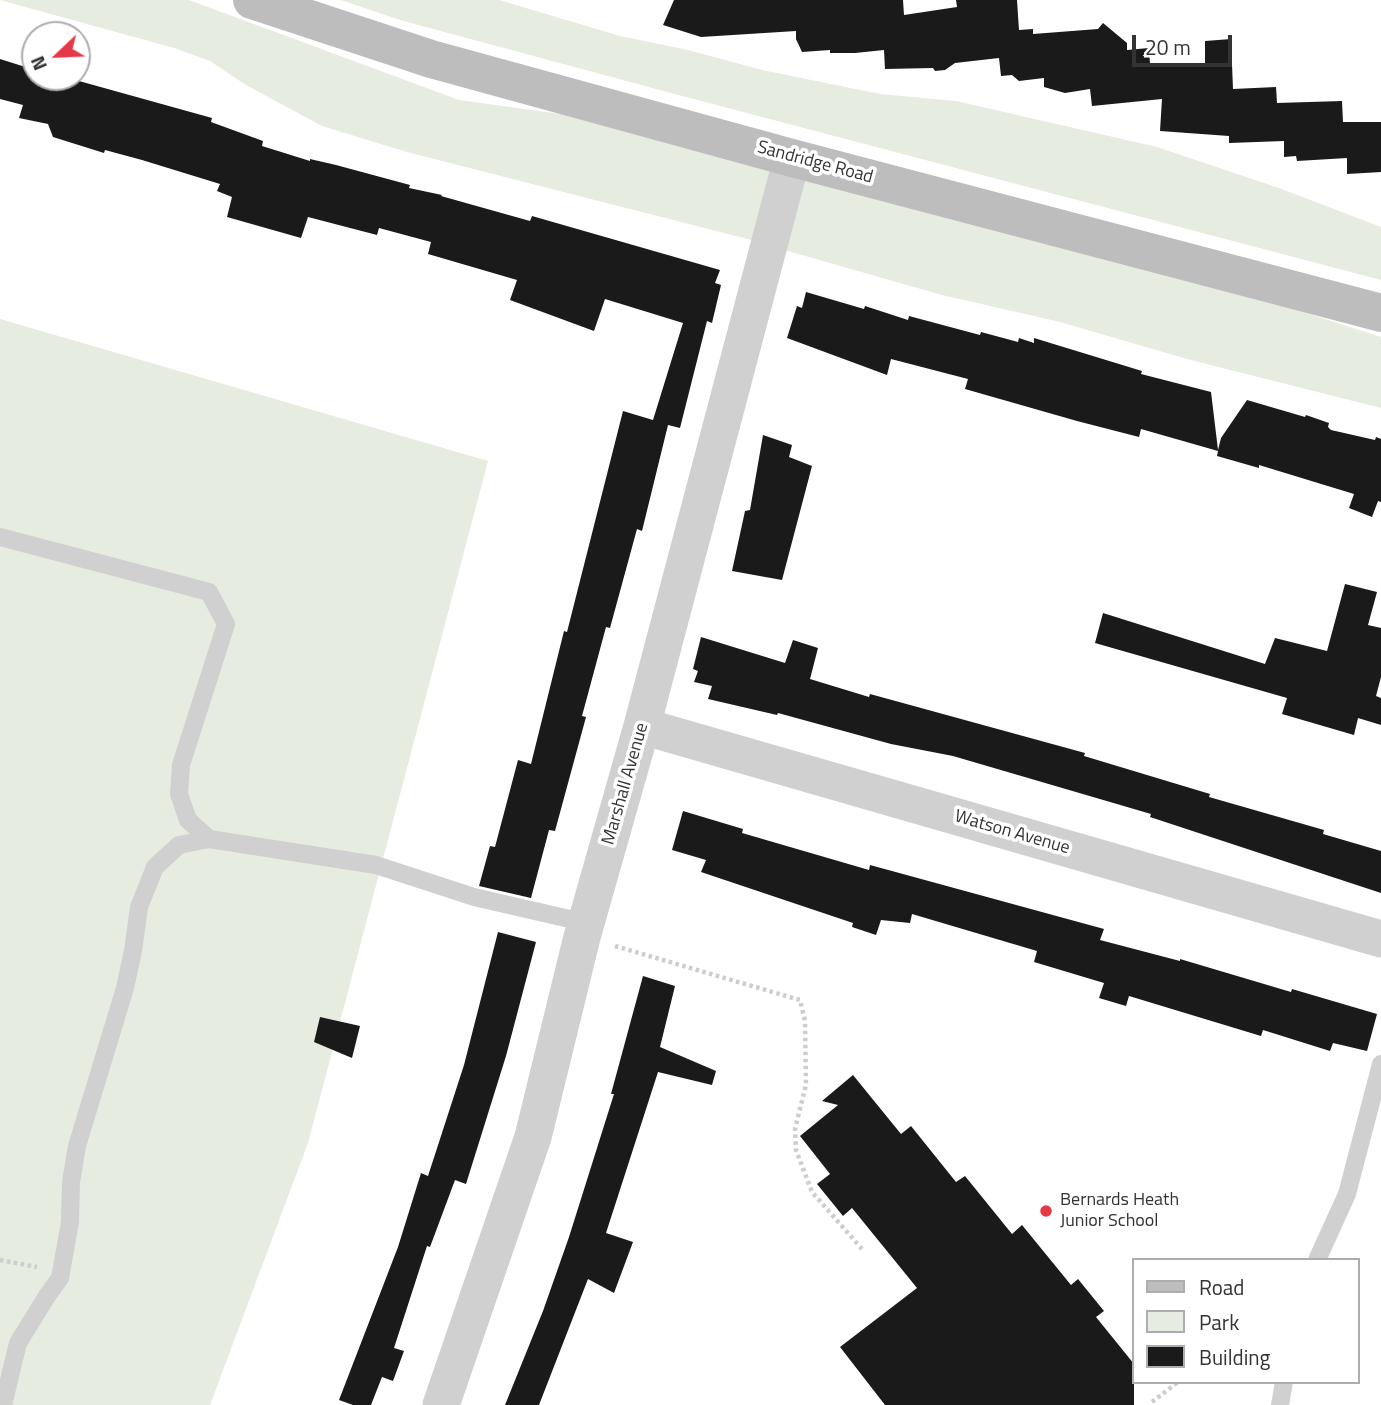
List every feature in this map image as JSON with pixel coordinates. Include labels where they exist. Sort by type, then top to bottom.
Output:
[{"type":"main road","name":"Sandridge Road","points":[[252,0],[431,59],[792,158],[1381,313]]},
{"type":"street","name":"Marshall Avenue","points":[[441,1405],[533,1138],[584,930],[642,726],[792,158]]},
{"type":"street","name":"Watson Avenue","points":[[642,726],[1381,939]]},
{"type":"lane","points":[[0,537],[209,592],[226,624],[181,765],[179,794],[188,820],[209,839]]},
{"type":"lane","points":[[3,1405],[18,1343],[60,1278],[70,1222],[71,1182],[77,1146],[125,988],[134,951],[139,907],[155,867],[179,845],[209,839],[376,865],[584,930]]},
{"type":"lane","points":[[1318,1258],[1347,1194],[1381,1065]]},
{"type":"lane","points":[[1280,1405],[1284,1384]]},
{"type":"path","points":[[584,930],[800,1000],[805,1021],[806,1085],[795,1129],[796,1150],[812,1192],[862,1249]]},
{"type":"path","points":[[0,1260],[46,1269],[62,1269]]},
{"type":"path","points":[[1152,1402],[1175,1384]]},
{"type":"green space","points":[[0,0],[189,0],[459,100],[619,122],[792,158],[771,245],[407,152],[322,126],[246,85],[210,61],[91,25],[91,21],[76,21]]},
{"type":"green space","points":[[341,0],[499,0],[620,36],[688,50],[762,70],[880,94],[956,101],[1157,147],[1279,188],[1381,227],[1381,280],[671,93],[400,20]]},
{"type":"green space","points":[[798,170],[1223,286],[1381,337],[1381,408],[1187,359],[1060,322],[942,295],[781,249]]},
{"type":"green space","points":[[0,319],[488,461],[308,1143],[210,1405],[0,1405]]},
{"type":"building","points":[[674,0],[903,0],[904,15],[957,7],[956,0],[1017,0],[1019,30],[1033,29],[1033,34],[1098,29],[1103,23],[1127,43],[1127,50],[1149,48],[1150,64],[1205,67],[1205,41],[1231,39],[1233,89],[1276,87],[1277,103],[1342,101],[1343,122],[1381,122],[1381,172],[1347,174],[1347,158],[1297,161],[1296,156],[1284,157],[1284,141],[1229,143],[1229,136],[1160,131],[1162,99],[1092,106],[1090,89],[1065,93],[1044,87],[1044,78],[1019,81],[1012,75],[1001,76],[999,58],[955,63],[945,70],[935,71],[933,68],[885,69],[884,50],[855,53],[830,53],[830,50],[802,52],[796,39],[796,31],[701,37],[663,25]]},
{"type":"building","points":[[0,59],[21,66],[21,91],[91,91],[91,84],[212,118],[211,122],[263,141],[262,146],[310,161],[336,165],[410,185],[409,188],[530,221],[532,216],[720,270],[715,283],[721,285],[712,323],[707,321],[680,428],[668,425],[642,531],[637,529],[610,628],[606,627],[582,716],[586,717],[555,831],[549,830],[531,898],[479,886],[490,846],[495,847],[518,760],[531,764],[623,411],[653,420],[683,323],[605,299],[594,331],[510,300],[517,280],[428,254],[431,242],[379,228],[377,235],[308,217],[301,238],[227,217],[232,197],[217,191],[220,184],[53,137],[48,124],[19,118],[23,105],[0,99]]},
{"type":"building","points":[[806,292],[864,309],[865,306],[908,320],[909,316],[980,335],[981,332],[1018,342],[1019,338],[1034,343],[1034,338],[1142,371],[1141,374],[1211,392],[1218,450],[1221,438],[1247,400],[1329,423],[1331,430],[1375,440],[1376,437],[1381,439],[1381,502],[1378,501],[1372,517],[1349,508],[1354,494],[1259,465],[1259,468],[1217,456],[1218,451],[1141,429],[1139,437],[1077,421],[965,389],[968,379],[891,359],[887,375],[787,338],[797,306],[802,308]]},
{"type":"building","points":[[763,435],[792,445],[789,457],[812,466],[782,580],[732,571],[745,511],[750,510]]},
{"type":"building","points":[[1345,584],[1377,592],[1368,625],[1381,628],[1381,677],[1376,696],[1381,698],[1381,725],[1358,718],[1354,735],[1282,714],[1287,698],[1095,643],[1103,613],[1265,664],[1275,638],[1327,651]]},
{"type":"building","points":[[701,637],[785,663],[793,640],[818,648],[810,679],[1085,753],[1084,756],[1210,794],[1209,797],[1324,830],[1323,834],[1381,851],[1381,893],[1150,817],[1151,814],[953,756],[891,744],[778,713],[777,715],[708,699],[712,686],[694,682],[698,671],[693,669]]},
{"type":"building","points":[[683,811],[743,829],[742,833],[869,870],[870,865],[1104,929],[1100,940],[1180,959],[1377,1014],[1367,1051],[1333,1043],[1330,1051],[1263,1030],[1261,1036],[1129,996],[1126,1006],[1099,998],[1104,983],[1034,962],[1037,951],[912,914],[910,923],[881,920],[876,935],[852,927],[853,923],[701,872],[706,860],[672,850]]},
{"type":"building","points":[[498,932],[536,942],[506,1056],[466,1184],[455,1180],[430,1247],[427,1246],[394,1348],[404,1351],[393,1381],[382,1377],[371,1405],[353,1405],[339,1400],[398,1247],[421,1173],[428,1176],[464,1065]]},
{"type":"building","points":[[643,976],[675,986],[660,1047],[716,1071],[712,1085],[658,1072],[606,1233],[633,1242],[614,1293],[588,1279],[539,1405],[505,1405],[569,1237],[614,1094],[611,1094]]},
{"type":"building","points":[[320,1017],[360,1026],[352,1058],[314,1042]]},
{"type":"building","points":[[853,1075],[901,1134],[911,1126],[956,1182],[965,1176],[1012,1234],[1022,1225],[1071,1285],[1078,1279],[1104,1311],[1096,1317],[1132,1362],[1134,1405],[885,1405],[840,1347],[917,1288],[852,1208],[843,1216],[817,1184],[830,1174],[800,1136],[838,1105],[822,1101]]},
{"type":"place","name":"Bernards Heath Junior School","points":[[1046,1211]]}]
